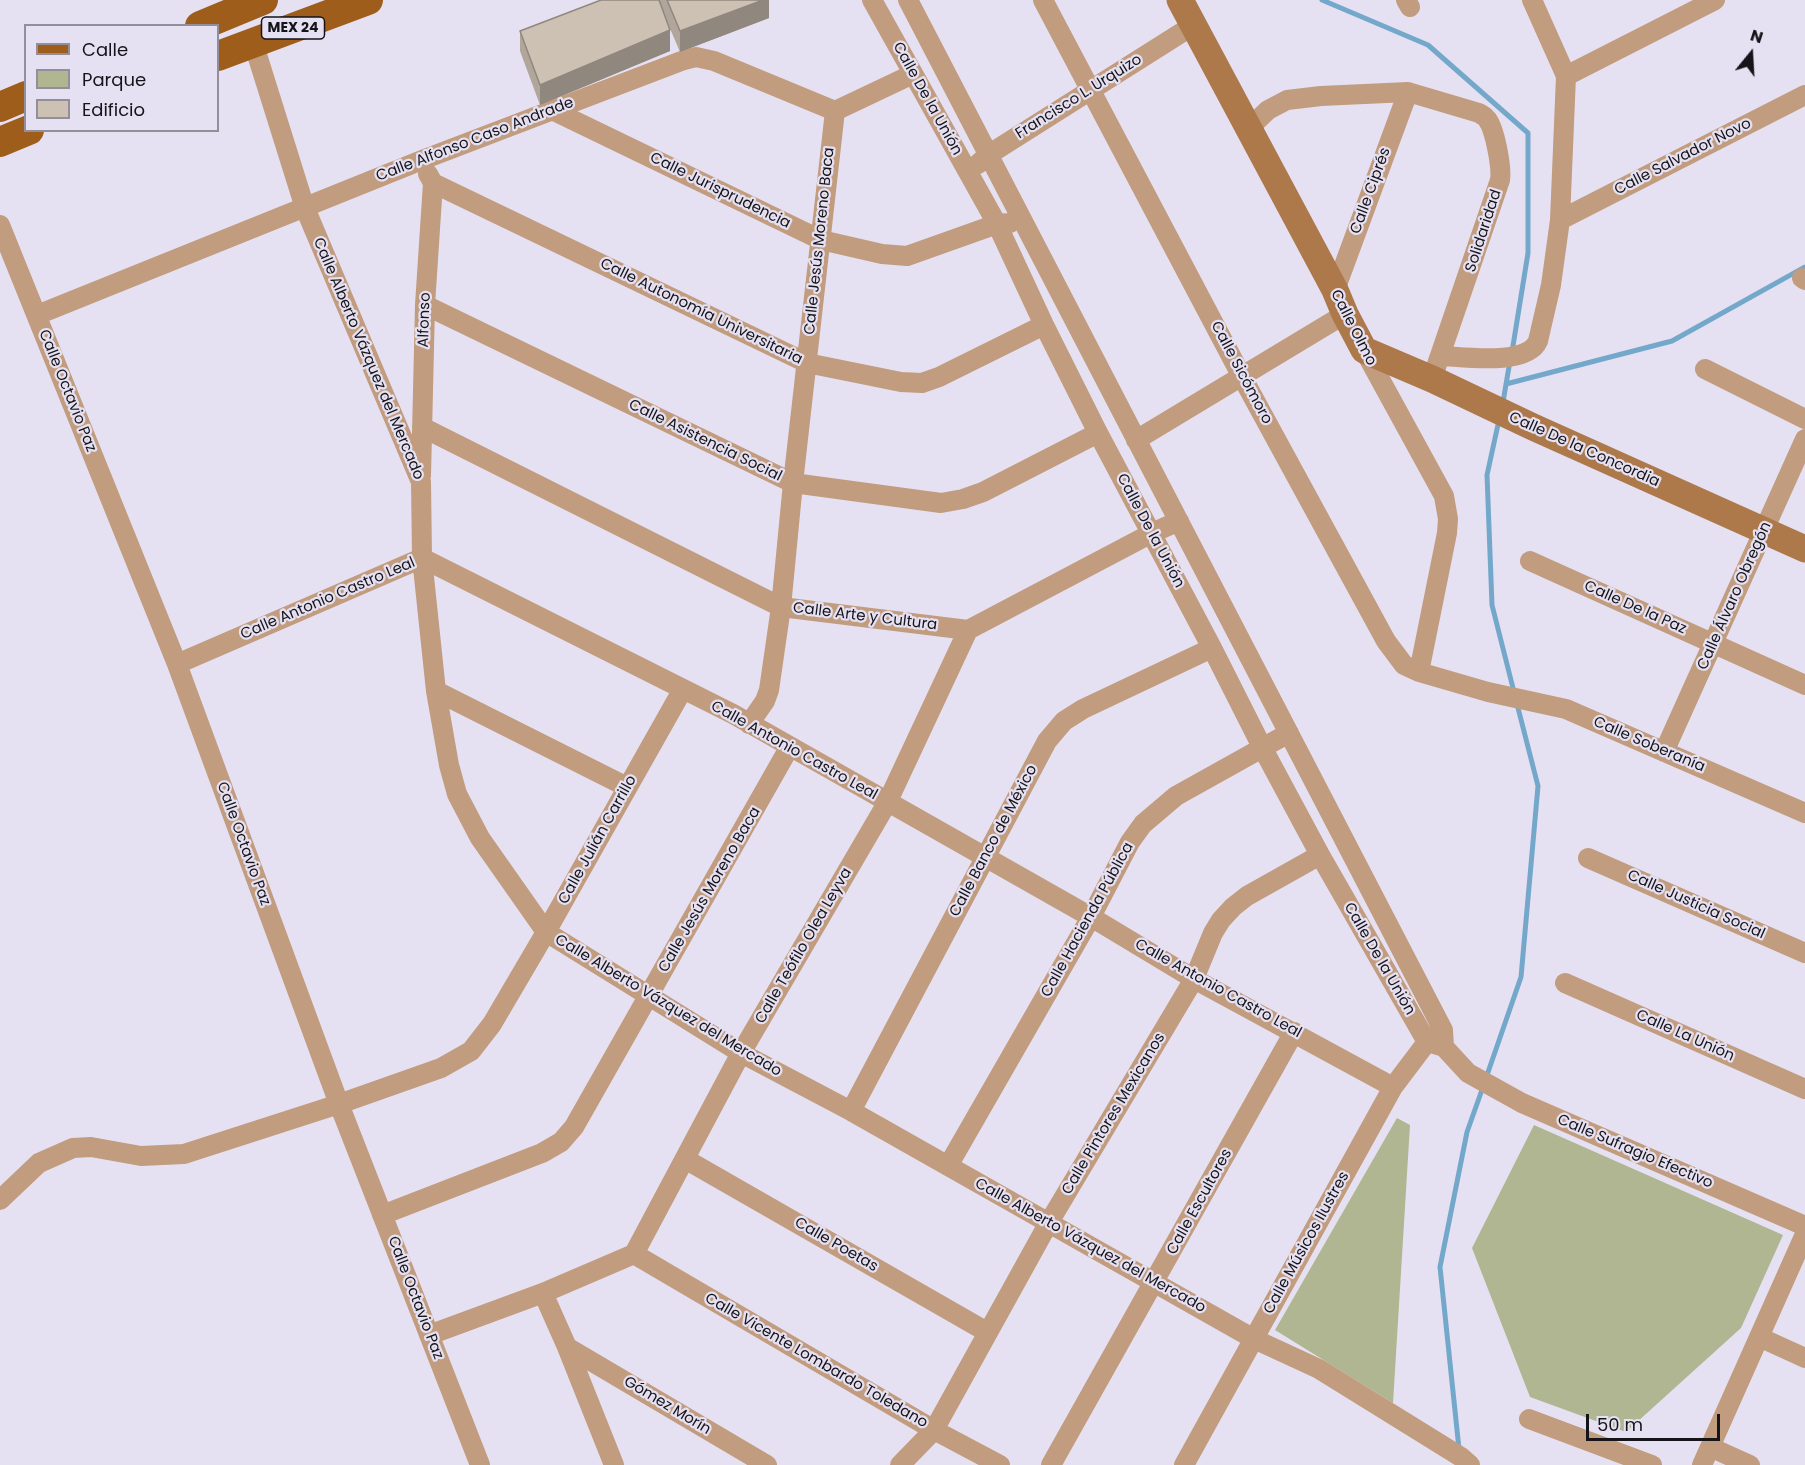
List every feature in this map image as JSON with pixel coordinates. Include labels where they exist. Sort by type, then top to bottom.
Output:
[{"type":"main road","name":"MEX 24","points":[[205,24],[263,0]]},
{"type":"main road","name":"MEX 24","points":[[219,56],[368,0]]},
{"type":"main road","points":[[0,107],[24,97]]},
{"type":"main road","points":[[0,142],[24,132]]},
{"type":"street","name":"Calle De la Unión","points":[[872,0],[997,224],[1098,433],[1320,855],[1438,1040],[1468,1073]]},
{"type":"street","name":"Calle De la Unión","points":[[908,0],[1289,733],[1438,1040]]},
{"type":"street","name":"Calle Sicómoro","points":[[1043,0],[1241,375],[1386,641],[1404,665],[1419,672],[1488,692]]},
{"type":"street","name":"Calle Olmo","points":[[1180,0],[1364,350],[1444,496],[1447,510],[1447,533],[1419,672]]},
{"type":"street","points":[[1437,368],[1528,353],[1536,346],[1551,285],[1560,220],[1566,76],[1532,0]]},
{"type":"street","points":[[1566,76],[1715,0]]},
{"type":"street","name":"Francisco L. Urquizo","points":[[970,174],[988,155],[1192,26]]},
{"type":"street","name":"Calle Alberto Vázquez del Mercado","points":[[253,42],[305,208],[420,482],[422,558],[436,691],[449,765],[457,794],[480,838],[546,933],[741,1053],[851,1111],[1254,1339],[1319,1369],[1465,1461]]},
{"type":"street","name":"Calle Alfonso Caso Andrade","points":[[37,315],[422,160],[684,60],[696,57],[714,61],[835,111]]},
{"type":"street","points":[[835,111],[913,74]]},
{"type":"street","name":"Solidaridad","points":[[1248,129],[1268,110],[1287,100],[1321,96],[1408,92],[1479,113],[1486,118],[1491,126],[1501,171],[1498,190],[1437,368]]},
{"type":"street","name":"Calle Ciprés","points":[[1340,302],[1408,92]]},
{"type":"street","name":"Calle Salvador Novo","points":[[1560,220],[1805,95]]},
{"type":"street","name":"Calle Jurisprudencia","points":[[552,110],[821,240],[882,254],[907,256],[997,224],[1023,223]]},
{"type":"street","name":"Calle Jesús Moreno Baca","points":[[749,724],[765,701],[769,690],[781,607],[835,111]]},
{"type":"street","name":"Alfonso","points":[[420,482],[425,305],[433,183],[422,160]]},
{"type":"street","name":"Calle Autonomía Universitaria","points":[[433,183],[807,363],[922,383],[939,377],[1044,325]]},
{"type":"street","name":"Calle Octavio Paz","points":[[0,225],[177,664],[339,1104],[480,1465]]},
{"type":"street","points":[[1136,440],[1241,375],[1340,302]]},
{"type":"street","name":"Calle Asistencia Social","points":[[425,305],[793,483],[941,503],[983,492],[1098,433]]},
{"type":"street","name":"Calle De la Concordia","points":[[1364,350],[1437,368],[1476,400],[1805,549]]},
{"type":"street","points":[[1705,369],[1805,419]]},
{"type":"street","name":"Calle Arte y Cultura","points":[[422,427],[781,607],[968,630]]},
{"type":"street","name":"Calle Álvaro Obregón","points":[[1664,752],[1805,439]]},
{"type":"street","points":[[968,630],[1179,521]]},
{"type":"street","name":"Calle Antonio Castro Leal","points":[[177,664],[422,558],[749,724],[1091,917],[1194,980],[1393,1087]]},
{"type":"street","name":"Calle De la Paz","points":[[1530,561],[1805,685]]},
{"type":"street","name":"Calle Teófilo Olea Leyva","points":[[634,1254],[741,1053],[887,803],[968,630]]},
{"type":"street","name":"Calle Banco de México","points":[[851,1111],[1047,741],[1064,721],[1083,709],[1212,648]]},
{"type":"street","name":"Calle Julián Carrillo","points":[[0,1200],[39,1163],[73,1148],[91,1147],[141,1156],[184,1154],[441,1068],[471,1051],[492,1024],[546,933],[682,689]]},
{"type":"street","points":[[436,691],[627,787]]},
{"type":"street","name":"Calle Soberanía","points":[[1488,692],[1566,709],[1805,813]]},
{"type":"street","name":"Calle Hacienda Pública","points":[[948,1166],[1091,917],[1130,842],[1143,824],[1176,796],[1289,733]]},
{"type":"street","name":"Calle Jesús Moreno Baca","points":[[382,1215],[512,1166],[561,1143],[574,1127],[789,748]]},
{"type":"street","name":"Calle Pintores Mexicanos","points":[[900,1465],[934,1430],[1048,1224],[1194,980],[1213,933],[1233,907],[1246,896],[1320,855]]},
{"type":"street","name":"Calle Justicia Social","points":[[1588,858],[1805,953]]},
{"type":"street","name":"Calle La Unión","points":[[1565,983],[1805,1089]]},
{"type":"street","name":"Calle Escultores","points":[[1051,1465],[1294,1032]]},
{"type":"street","name":"Calle Músicos Ilustres","points":[[1184,1465],[1393,1087],[1438,1040]]},
{"type":"street","name":"Calle Sufragio Efectivo","points":[[1468,1073],[1522,1103],[1805,1226]]},
{"type":"street","name":"Calle Poetas","points":[[685,1159],[987,1332]]},
{"type":"street","points":[[1702,1465],[1805,1234]]},
{"type":"street","points":[[429,1335],[543,1293],[634,1254]]},
{"type":"street","name":"Calle Vicente Lombardo Toledano","points":[[634,1254],[934,1430],[1000,1465]]},
{"type":"street","points":[[543,1293],[614,1465]]},
{"type":"street","points":[[1759,1337],[1805,1358]]},
{"type":"street","name":"Gómez Morín","points":[[567,1347],[767,1465]]},
{"type":"street","points":[[1529,1419],[1652,1465]]},
{"type":"street","points":[[1710,1447],[1750,1465]]},
{"type":"green space","points":[[1397,1118],[1410,1125],[1393,1403],[1275,1330]]},
{"type":"green space","points":[[1534,1125],[1783,1235],[1741,1328],[1626,1432],[1530,1397],[1472,1248]]},
{"type":"building","points":[[601,0],[659,0],[670,30],[540,85],[520,31]]},
{"type":"building","points":[[667,0],[763,0],[680,31]]},
{"type":"waterway","points":[[1322,0],[1428,45],[1528,133],[1528,253],[1512,352]]},
{"type":"waterway","points":[[1506,384],[1672,341],[1805,267]]},
{"type":"waterway","points":[[1503,402],[1510,361]]},
{"type":"waterway","points":[[1499,420],[1487,475],[1492,605],[1514,692]]},
{"type":"waterway","points":[[1486,1078],[1521,977],[1538,786],[1517,704]]},
{"type":"waterway","points":[[1459,1449],[1440,1267],[1467,1132],[1483,1087]]}]
